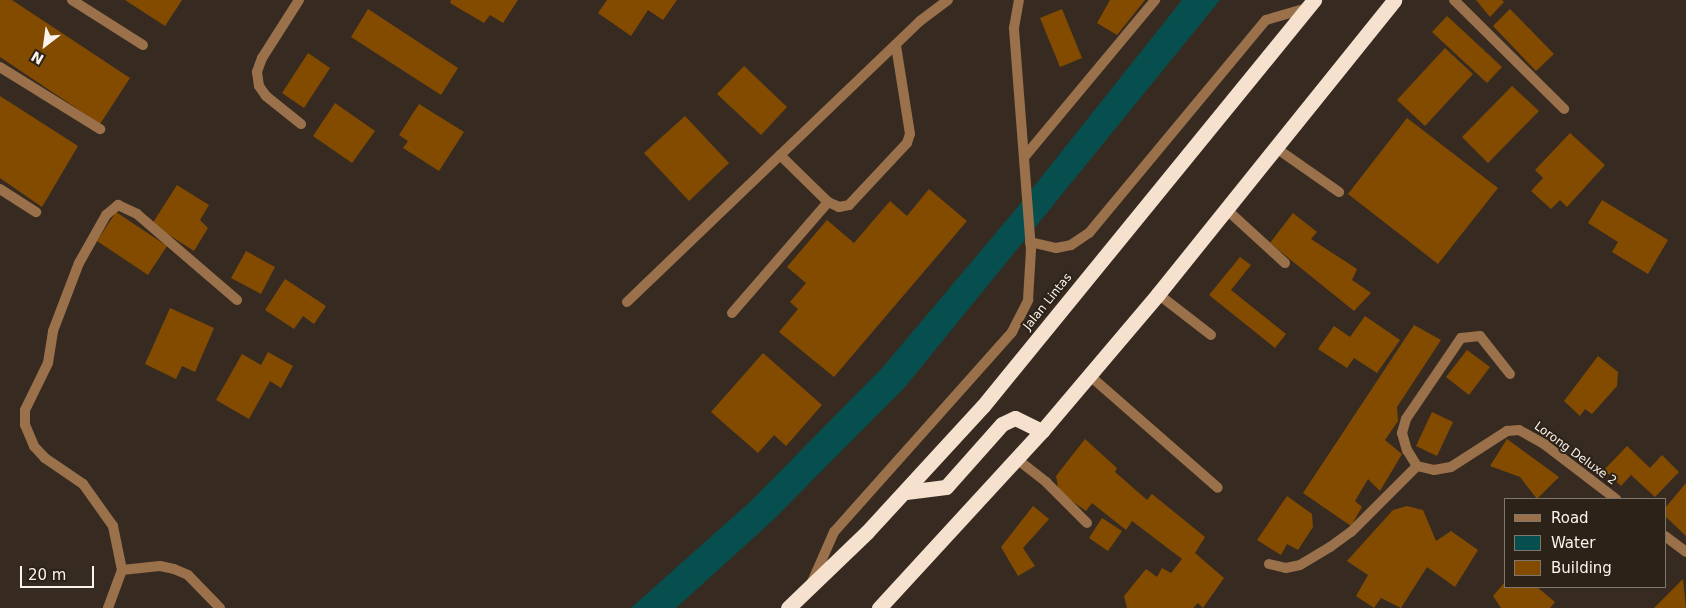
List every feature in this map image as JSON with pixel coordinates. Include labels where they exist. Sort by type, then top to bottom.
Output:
[{"type":"highway","points":[[879,608],[1018,460],[1158,294],[1394,0]]},
{"type":"highway","name":"Jalan Lintas","points":[[788,608],[906,492],[983,406],[1310,4]]},
{"type":"highway","points":[[906,492],[946,488],[1002,424],[1015,418],[1042,431]]},
{"type":"street","points":[[72,0],[143,45]]},
{"type":"street","points":[[299,0],[262,58],[257,72],[259,86],[266,96],[301,124]]},
{"type":"street","points":[[627,302],[780,155],[948,0]]},
{"type":"street","points":[[810,588],[824,550],[849,513],[1012,332],[1028,300],[1030,242],[1026,156],[1014,28],[1019,0]]},
{"type":"street","points":[[1026,156],[1155,0]]},
{"type":"street","points":[[1454,0],[1564,110]]},
{"type":"street","points":[[1030,242],[1056,248],[1071,245],[1089,233],[1266,20],[1310,4]]},
{"type":"street","points":[[780,155],[828,202],[839,206],[849,205],[907,143],[910,134],[896,46]]},
{"type":"street","points":[[0,67],[100,129]]},
{"type":"street","points":[[1276,148],[1340,192]]},
{"type":"street","points":[[0,189],[36,212]]},
{"type":"street","points":[[732,313],[828,202]]},
{"type":"street","points":[[108,608],[122,570],[113,526],[96,499],[83,484],[45,458],[34,446],[24,425],[25,410],[48,363],[53,331],[79,263],[106,215],[118,205],[137,214],[237,300]]},
{"type":"street","points":[[1226,209],[1285,263]]},
{"type":"street","points":[[1158,294],[1211,335]]},
{"type":"street","points":[[1269,564],[1286,568],[1300,564],[1330,547],[1351,532],[1417,466],[1407,450],[1402,434],[1406,419],[1461,338],[1480,336],[1510,374]]},
{"type":"street","points":[[1089,375],[1218,488]]},
{"type":"street","name":"Lorong Deluxe 2","points":[[1417,466],[1434,470],[1451,468],[1507,432],[1519,430],[1544,444],[1615,498]]},
{"type":"street","points":[[1018,460],[1046,482],[1088,523]]},
{"type":"street","points":[[1666,537],[1686,552]]},
{"type":"street","points":[[122,570],[160,566],[174,569],[188,575],[220,608]]},
{"type":"water","points":[[1182,0],[1220,0],[905,387],[773,520],[676,608],[631,608],[751,501],[883,367],[1016,209]]},
{"type":"building","points":[[0,0],[12,0],[130,78],[100,124],[0,57]]},
{"type":"building","points":[[125,0],[182,0],[165,26]]},
{"type":"building","points":[[451,0],[518,0],[503,23],[490,15],[484,23],[450,3]]},
{"type":"building","points":[[607,0],[677,0],[663,20],[648,10],[631,36],[598,13]]},
{"type":"building","points":[[1110,0],[1145,0],[1117,35],[1097,23]]},
{"type":"building","points":[[1476,0],[1502,0],[1504,2],[1490,17]]},
{"type":"building","points":[[368,9],[458,68],[441,95],[351,37]]},
{"type":"building","points":[[1062,9],[1082,58],[1060,67],[1040,18]]},
{"type":"building","points":[[1510,9],[1554,54],[1536,71],[1493,26]]},
{"type":"building","points":[[1447,16],[1502,67],[1487,83],[1432,32]]},
{"type":"building","points":[[1445,48],[1473,74],[1425,126],[1397,100]]},
{"type":"building","points":[[308,53],[330,68],[304,108],[282,93]]},
{"type":"building","points":[[744,66],[787,107],[761,135],[717,94]]},
{"type":"building","points":[[1512,86],[1539,111],[1488,163],[1462,137]]},
{"type":"building","points":[[0,96],[78,146],[42,207],[0,178]]},
{"type":"building","points":[[335,103],[375,131],[352,163],[313,136]]},
{"type":"building","points":[[419,104],[464,132],[439,171],[403,148],[408,141],[399,135]]},
{"type":"building","points":[[685,116],[729,163],[689,201],[644,153]]},
{"type":"building","points":[[1407,118],[1498,188],[1438,264],[1348,194]]},
{"type":"building","points":[[1570,133],[1605,165],[1567,207],[1560,200],[1551,209],[1531,191],[1543,178],[1535,170]]},
{"type":"building","points":[[177,185],[209,205],[200,220],[208,228],[194,251],[152,224]]},
{"type":"building","points":[[929,189],[967,221],[834,377],[779,332],[798,309],[790,302],[806,283],[787,267],[827,220],[854,243],[890,201],[907,216]]},
{"type":"building","points":[[1602,200],[1668,240],[1648,274],[1612,252],[1618,242],[1588,223]]},
{"type":"building","points":[[116,212],[167,246],[148,275],[97,241]]},
{"type":"building","points":[[1293,213],[1317,232],[1311,239],[1357,269],[1352,280],[1371,293],[1354,311],[1270,243]]},
{"type":"building","points":[[246,251],[275,267],[261,294],[231,278]]},
{"type":"building","points":[[1240,257],[1251,265],[1231,290],[1286,334],[1275,348],[1209,295]]},
{"type":"building","points":[[285,279],[326,306],[314,324],[303,316],[294,329],[265,310]]},
{"type":"building","points":[[170,308],[214,328],[195,372],[182,366],[176,379],[145,364]]},
{"type":"building","points":[[1365,316],[1400,340],[1377,373],[1354,358],[1347,368],[1318,349],[1334,326],[1350,337]]},
{"type":"building","points":[[1414,325],[1441,340],[1397,407],[1398,421],[1385,440],[1402,454],[1380,491],[1368,479],[1355,501],[1362,507],[1351,526],[1303,493]]},
{"type":"building","points":[[1467,350],[1490,367],[1469,395],[1446,377]]},
{"type":"building","points":[[268,352],[293,366],[281,388],[270,381],[249,419],[216,400],[242,354],[261,365]]},
{"type":"building","points":[[763,353],[822,405],[786,446],[774,435],[758,453],[711,412]]},
{"type":"building","points":[[1598,356],[1618,372],[1617,386],[1592,414],[1585,409],[1580,416],[1564,401]]},
{"type":"building","points":[[1432,412],[1453,422],[1437,456],[1416,446]]},
{"type":"building","points":[[1085,439],[1117,468],[1115,472],[1147,500],[1152,494],[1205,537],[1195,553],[1224,578],[1203,608],[1198,603],[1193,608],[1127,608],[1124,596],[1146,569],[1157,577],[1162,568],[1171,573],[1182,559],[1132,521],[1126,530],[1092,503],[1086,511],[1059,492],[1056,476]]},
{"type":"building","points":[[1507,439],[1559,477],[1536,498],[1520,477],[1490,466]]},
{"type":"building","points":[[1627,446],[1650,468],[1662,455],[1679,472],[1655,497],[1631,475],[1621,486],[1604,470]]},
{"type":"building","points":[[1686,483],[1686,536],[1666,517],[1666,507]]},
{"type":"building","points":[[1287,496],[1312,514],[1313,527],[1298,550],[1287,544],[1281,555],[1257,540]]},
{"type":"building","points":[[1033,506],[1049,519],[1023,548],[1035,566],[1018,576],[1001,547]]},
{"type":"building","points":[[1407,506],[1423,510],[1436,541],[1451,531],[1478,550],[1455,587],[1427,567],[1401,608],[1381,598],[1374,608],[1356,596],[1368,575],[1347,561],[1393,510]]},
{"type":"building","points":[[1102,518],[1122,531],[1108,551],[1089,538]]},
{"type":"building","points":[[1683,579],[1686,608],[1654,608]]},
{"type":"building","points":[[1504,583],[1504,588],[1538,588],[1555,602],[1550,608],[1501,608],[1493,596]]}]
